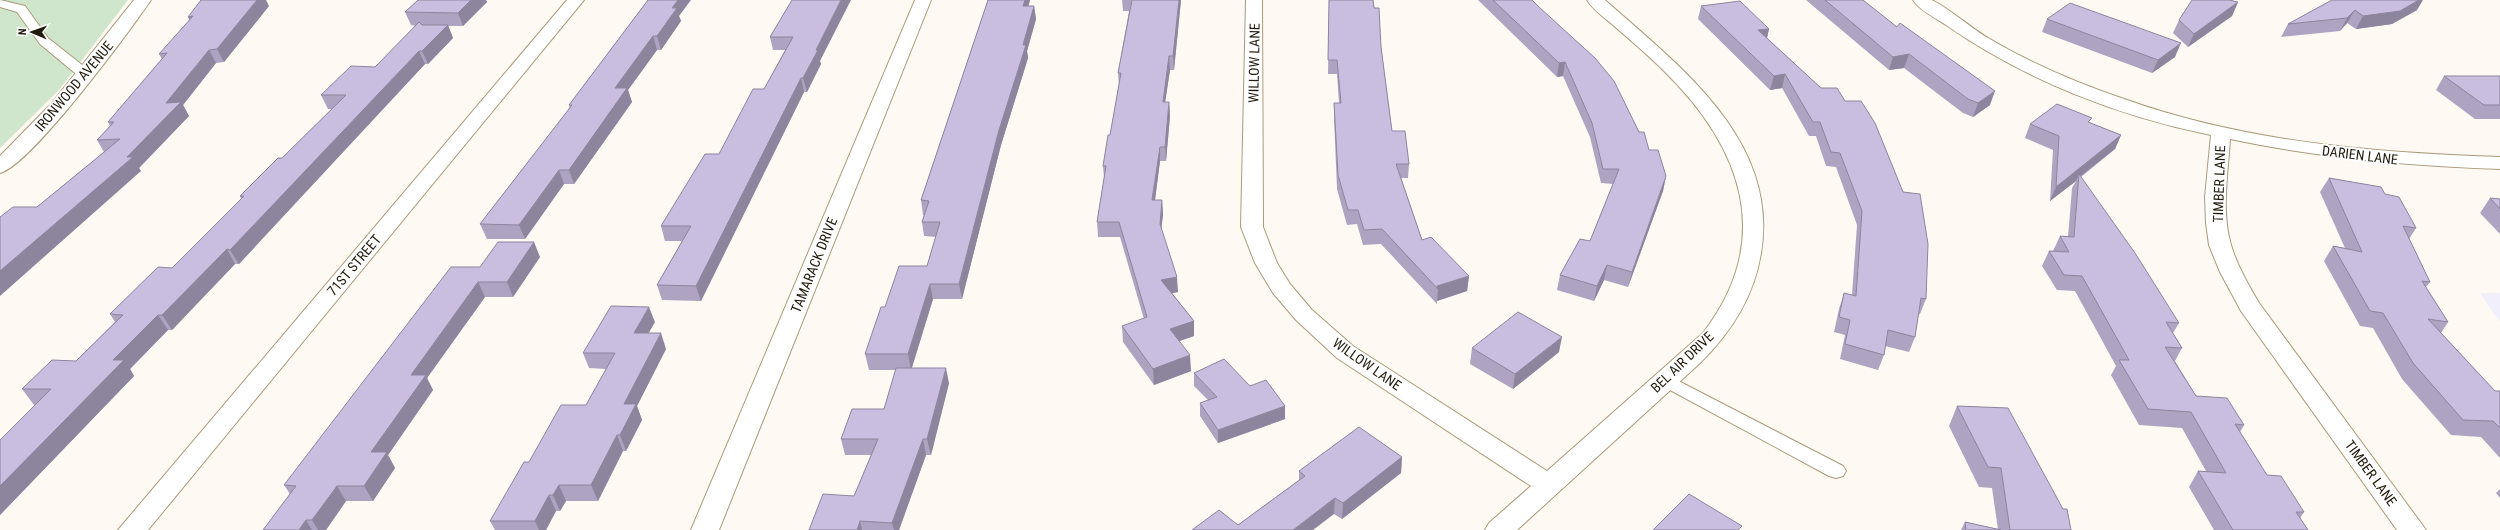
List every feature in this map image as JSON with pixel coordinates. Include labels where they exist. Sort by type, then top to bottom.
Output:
[{"type":"street","name":"IRONWOOD AVENUE","points":[[0,167],[42,127],[86,75],[143,0]]},
{"type":"street","name":"71ST STREET","points":[[132,530],[576,0]]},
{"type":"street","name":"TAMARACK DRIVE","points":[[705,530],[923,0]]},
{"type":"street","name":"WILLOW LANE","points":[[1254,0],[1252,227],[1266,264],[1304,315],[1345,352],[1549,485]]},
{"type":"street","name":"BEL AIR DRIVE","points":[[1499,530],[1711,338],[1737,296],[1748,268],[1753,240],[1754,212],[1749,185],[1734,146],[1712,111],[1688,85],[1595,0]]},
{"type":"street","name":"TIMBER LANE","points":[[1921,0],[1972,36],[2064,82],[2113,101],[2221,131],[2216,209],[2218,236],[2228,267],[2249,306],[2412,530]]},
{"type":"street","name":"DARIEN LANE","points":[[2221,131],[2288,145],[2374,157],[2424,161],[2500,162]]},
{"type":"lane","points":[[0,3],[21,9],[44,41],[86,75]]},
{"type":"lane","points":[[1665,380],[1836,472]]},
{"type":"shaded area","points":[[2480,293],[2500,293],[2500,321],[2494,314]]},
{"type":"green space","points":[[0,0],[128,0],[59,90],[0,148]]},
{"type":"building","points":[[201,0],[257,0],[217,49],[209,50],[166,103],[181,102],[127,157],[133,157],[0,271],[0,217],[13,207],[37,207],[120,139],[97,140],[114,122],[108,122],[167,53],[159,54],[193,16],[188,17]]},
{"type":"building","points":[[418,0],[471,0],[458,13],[405,12]]},
{"type":"building","points":[[648,0],[678,0],[672,8],[677,8],[657,36],[653,36],[615,88],[627,88],[569,170],[559,170],[519,225],[480,224],[572,105],[569,105]]},
{"type":"building","points":[[792,0],[841,0],[816,50],[818,50],[803,78],[801,78],[696,286],[657,285],[691,226],[661,226],[705,154],[719,154],[753,89],[764,89],[793,37],[770,37]]},
{"type":"building","points":[[988,0],[1025,0],[1023,6],[1034,6],[1023,45],[1026,45],[999,130],[959,284],[930,284],[908,354],[865,354],[881,307],[885,307],[899,266],[927,266],[940,222],[922,222],[929,201],[921,200]]},
{"type":"building","points":[[1132,0],[1179,0],[1173,56],[1169,56],[1163,102],[1169,102],[1165,147],[1160,147],[1152,200],[1162,200],[1160,224],[1177,277],[1161,280],[1194,321],[1170,329],[1190,355],[1153,369],[1122,326],[1147,317],[1119,222],[1097,222],[1106,166],[1103,166],[1121,73],[1118,73]]},
{"type":"building","points":[[1329,0],[1373,0],[1374,8],[1379,8],[1381,47],[1392,131],[1405,131],[1409,164],[1396,164],[1422,240],[1431,237],[1469,276],[1437,286],[1438,289],[1382,229],[1364,230],[1358,210],[1348,210],[1338,175],[1334,103],[1341,103],[1337,60],[1328,60]]},
{"type":"building","points":[[1493,0],[1532,0],[1595,58],[1614,81],[1639,132],[1644,132],[1649,150],[1658,150],[1666,176],[1632,272],[1607,265],[1597,286],[1560,275],[1580,239],[1590,241],[1619,169],[1603,169],[1592,123],[1565,62],[1559,63]]},
{"type":"building","points":[[1825,0],[1863,0],[1897,27],[1900,23],[1995,91],[1978,103],[1968,99],[1909,54],[1893,57]]},
{"type":"building","points":[[2192,0],[2229,0],[2238,2],[2194,34],[2179,20]]},
{"type":"building","points":[[2332,0],[2419,0],[2400,11],[2363,16],[2355,10],[2347,18],[2288,24]]},
{"type":"building","points":[[1740,1],[1769,29],[1758,30],[1821,88],[1837,88],[1845,101],[1861,101],[1875,123],[1903,192],[1920,194],[1928,244],[1926,299],[1921,298],[1915,337],[1888,330],[1884,355],[1845,344],[1850,320],[1839,317],[1844,293],[1856,296],[1862,211],[1840,153],[1831,152],[1820,122],[1813,122],[1785,74],[1774,76],[1701,6]]},
{"type":"building","points":[[2070,3],[2181,43],[2158,60],[2047,19]]},
{"type":"building","points":[[419,22],[422,25],[448,25],[422,51],[419,51],[230,250],[227,249],[162,315],[158,315],[113,360],[124,360],[0,486],[0,440],[51,389],[22,389],[52,360],[76,361],[123,315],[110,314],[158,267],[172,268],[244,196],[240,196],[278,158],[282,158],[346,95],[321,95],[351,66],[375,67]]},
{"type":"building","points":[[2444,76],[2500,76],[2500,105],[2484,105]]},
{"type":"building","points":[[2057,104],[2092,118],[2088,122],[2121,135],[2056,187],[2059,136],[2030,124]]},
{"type":"building","points":[[2079,174],[2135,253],[2179,323],[2166,322],[2182,348],[2165,347],[2196,396],[2227,398],[2244,425],[2235,424],[2267,475],[2281,476],[2304,512],[2296,512],[2308,530],[2233,530],[2198,471],[2226,473],[2191,412],[2148,409],[2119,360],[2129,360],[2082,276],[2064,275],[2049,251],[2069,252],[2060,236],[2074,237]]},
{"type":"building","points":[[2329,178],[2381,187],[2385,194],[2399,197],[2416,228],[2403,226],[2430,282],[2422,281],[2448,322],[2428,319],[2495,391],[2500,391],[2500,428],[2493,421],[2463,420],[2413,363],[2383,313],[2370,311],[2333,246],[2362,252]]},
{"type":"building","points":[[2490,198],[2500,199],[2500,209]]},
{"type":"building","points":[[498,242],[534,242],[507,282],[478,282],[411,375],[426,375],[371,452],[387,452],[364,486],[337,486],[312,520],[306,520],[299,530],[263,530],[296,486],[284,485],[451,267],[480,267]]},
{"type":"building","points":[[611,306],[649,307],[634,333],[661,333],[624,404],[636,404],[620,435],[617,435],[591,485],[559,485],[553,495],[549,495],[535,521],[490,521],[524,462],[529,462],[561,405],[586,405],[615,353],[583,353]]},
{"type":"building","points":[[1518,312],[1562,337],[1515,374],[1472,348]]},
{"type":"building","points":[[1224,359],[1250,386],[1266,380],[1285,406],[1218,430],[1200,403],[1217,397],[1194,373]]},
{"type":"building","points":[[896,368],[946,368],[927,439],[923,439],[892,523],[860,521],[857,530],[809,530],[823,494],[854,496],[878,439],[841,439],[852,409],[884,409]]},
{"type":"building","points":[[1957,406],[2008,408],[2063,509],[2067,509],[2071,530],[2010,530],[2001,468],[1988,467]]},
{"type":"building","points":[[1359,427],[1402,457],[1343,503],[1335,498],[1293,530],[1192,530],[1219,510],[1238,525],[1305,476],[1299,471]]},
{"type":"building","points":[[1689,494],[1742,526],[1738,530],[1653,530]]},
{"type":"building","points":[[1965,522],[2001,530],[1966,530]]}]
